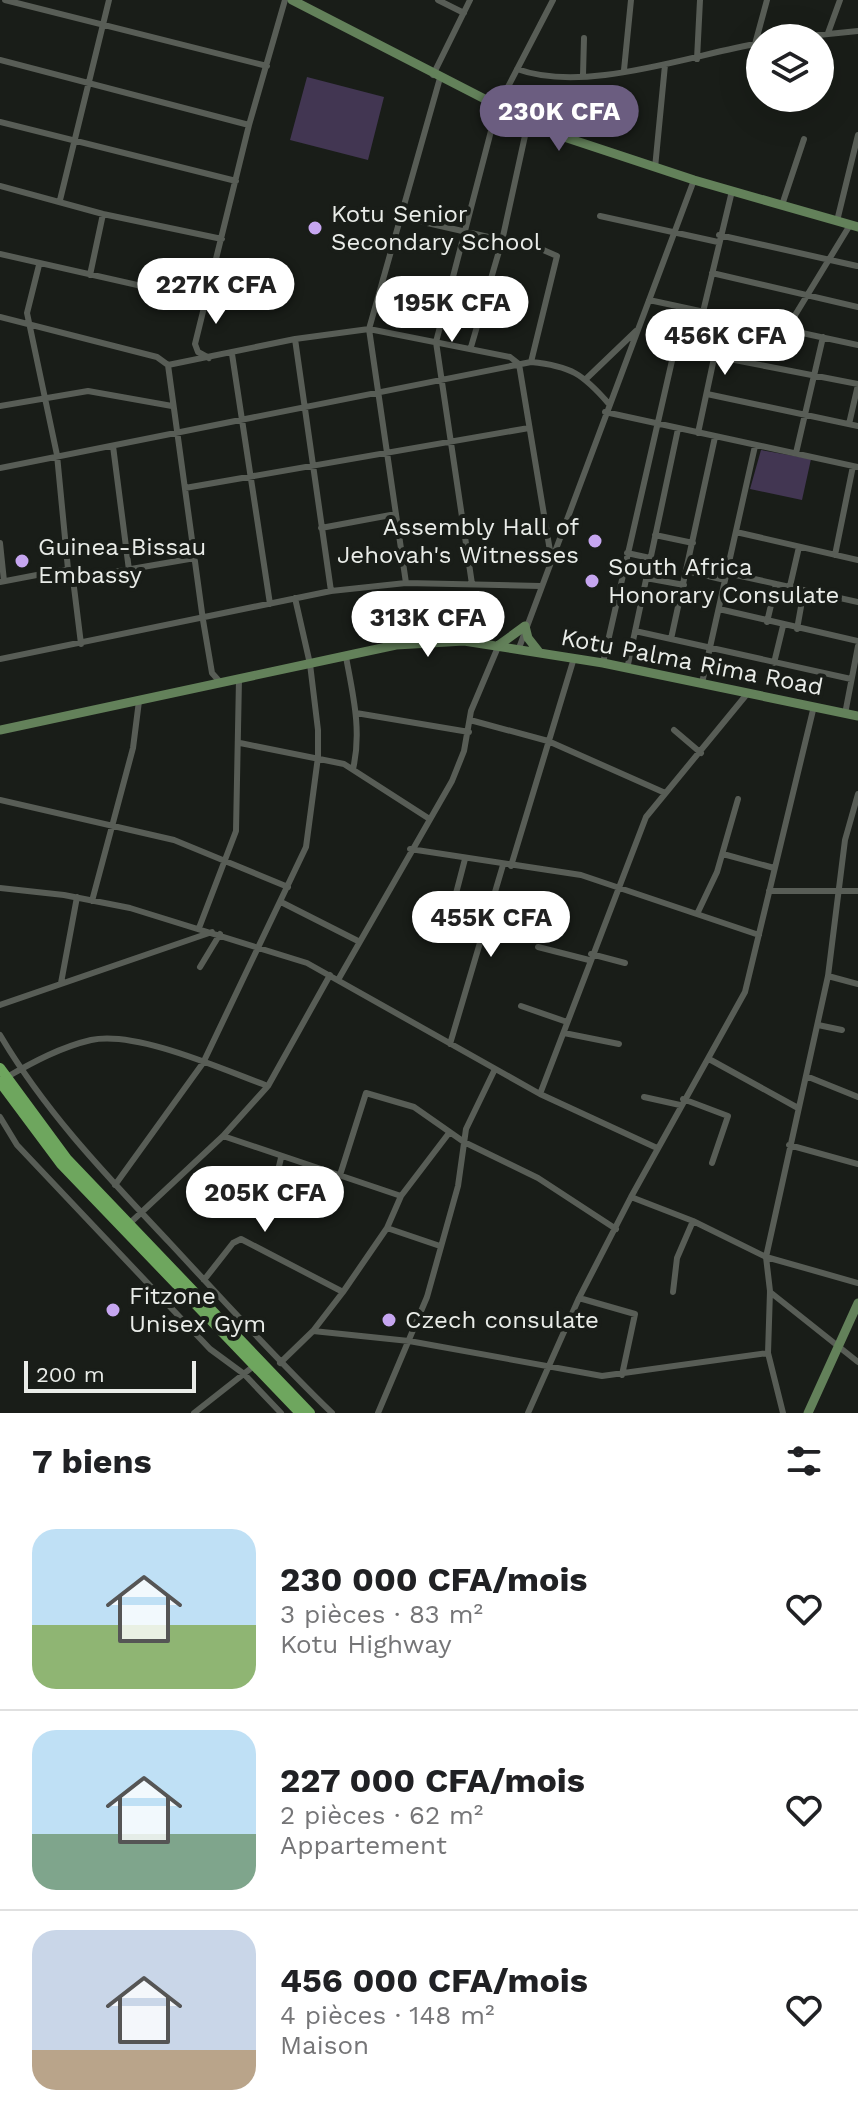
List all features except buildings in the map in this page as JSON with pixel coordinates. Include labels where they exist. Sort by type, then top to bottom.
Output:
[{"type":"main road","points":[[2,1076],[67,1159],[310,1413]]},
{"type":"main road","points":[[2,1076],[61,1164],[300,1413]]},
{"type":"street","points":[[5,0],[267,66]]},
{"type":"street","points":[[60,200],[109,0]]},
{"type":"street","points":[[190,361],[208,301],[249,125],[285,0]]},
{"type":"street","points":[[292,0],[528,122],[655,168],[854,226],[829,259],[786,330]]},
{"type":"street","points":[[438,0],[464,13]]},
{"type":"street","points":[[406,583],[369,329],[436,76],[470,0]]},
{"type":"street","points":[[472,584],[436,342],[497,108],[553,0]]},
{"type":"street","points":[[624,70],[631,0]]},
{"type":"street","points":[[697,59],[700,0]]},
{"type":"street","points":[[761,24],[767,0]]},
{"type":"street","points":[[831,24],[840,0]]},
{"type":"street","points":[[834,33],[858,31]]},
{"type":"street","points":[[583,75],[584,38]]},
{"type":"street","points":[[517,69],[546,79],[665,65],[746,46]]},
{"type":"street","points":[[0,60],[249,125]]},
{"type":"street","points":[[655,168],[665,65]]},
{"type":"street","points":[[0,122],[236,181]]},
{"type":"street","points":[[471,347],[502,241],[528,122]]},
{"type":"street","points":[[837,221],[854,169],[858,135]]},
{"type":"street","points":[[782,205],[804,139]]},
{"type":"street","points":[[519,648],[694,180]]},
{"type":"street","points":[[0,186],[103,214],[222,239]]},
{"type":"street","points":[[703,312],[732,191]]},
{"type":"street","points":[[90,275],[103,214]]},
{"type":"street","points":[[600,216],[673,233],[857,266]]},
{"type":"street","points":[[401,217],[541,249],[557,256],[531,362]]},
{"type":"street","points":[[0,254],[208,301]]},
{"type":"street","points":[[39,265],[27,313],[57,455],[68,569],[73,579],[81,644]]},
{"type":"street","points":[[712,273],[858,307]]},
{"type":"street","points":[[649,300],[858,345]]},
{"type":"street","points":[[603,663],[684,308]]},
{"type":"street","points":[[698,433],[723,316]]},
{"type":"street","points":[[0,317],[157,357],[168,365],[295,339],[369,329],[510,357],[519,364],[551,557]]},
{"type":"street","points":[[587,378],[637,330]]},
{"type":"street","points":[[796,453],[823,337]]},
{"type":"street","points":[[295,339],[331,591]]},
{"type":"street","points":[[195,344],[198,352],[210,358]]},
{"type":"street","points":[[232,354],[270,604]]},
{"type":"street","points":[[714,356],[813,378],[858,384],[849,424]]},
{"type":"street","points":[[0,468],[531,362],[557,365],[587,378],[609,404]]},
{"type":"street","points":[[168,365],[203,620],[212,673],[221,683]]},
{"type":"street","points":[[0,406],[88,391],[172,406]]},
{"type":"street","points":[[707,394],[858,426]]},
{"type":"street","points":[[605,412],[856,466],[835,555]]},
{"type":"street","points":[[185,488],[529,428]]},
{"type":"street","points":[[627,669],[678,429]]},
{"type":"street","points":[[671,639],[715,437]]},
{"type":"street","points":[[113,446],[129,570]]},
{"type":"street","points":[[702,683],[755,446]]},
{"type":"street","points":[[321,528],[396,514]]},
{"type":"street","points":[[736,532],[858,560]]},
{"type":"street","points":[[655,535],[693,543]]},
{"type":"street","points":[[0,543],[2,582],[68,569]]},
{"type":"street","points":[[790,586],[799,547]]},
{"type":"street","points":[[627,553],[650,558]]},
{"type":"street","points":[[73,579],[195,558]]},
{"type":"street","points":[[687,571],[790,586],[858,602]]},
{"type":"street","points":[[646,578],[684,585]]},
{"type":"street","points":[[0,659],[203,620],[331,591],[406,583],[540,586]]},
{"type":"street","points":[[767,622],[776,584]]},
{"type":"street","points":[[797,629],[804,590]]},
{"type":"street","points":[[115,1185],[203,1063],[306,847],[318,757],[310,664],[295,598]]},
{"type":"street","points":[[719,609],[858,643],[845,714]]},
{"type":"street","points":[[338,980],[410,849],[452,781],[469,732],[470,720],[499,645],[525,626]]},
{"type":"street","points":[[525,626],[528,638],[539,652]]},
{"type":"street","points":[[774,663],[783,626]]},
{"type":"street","points":[[635,631],[851,679]]},
{"type":"street","name":"Kotu Palma Rima Road","points":[[0,730],[346,657],[423,643],[464,641],[603,663],[858,716]]},
{"type":"street","points":[[346,657],[356,713],[358,747],[353,769]]},
{"type":"street","points":[[450,1044],[574,658]]},
{"type":"street","points":[[199,928],[236,831],[239,679]]},
{"type":"street","points":[[540,1094],[636,835],[663,792],[701,753],[747,694]]},
{"type":"street","points":[[92,901],[133,748],[139,701]]},
{"type":"street","points":[[528,1413],[579,1298],[631,1197],[745,992],[814,706]]},
{"type":"street","points":[[356,713],[469,732]]},
{"type":"street","points":[[470,720],[548,741],[663,792]]},
{"type":"street","points":[[674,730],[701,753]]},
{"type":"street","points":[[240,743],[318,757],[353,769],[428,818]]},
{"type":"street","points":[[783,1413],[768,1353],[770,1291],[766,1257],[828,976],[845,840],[858,794]]},
{"type":"street","points":[[698,912],[723,854],[738,799]]},
{"type":"street","points":[[0,800],[113,825],[227,859],[288,887]]},
{"type":"street","points":[[410,849],[581,875],[759,935]]},
{"type":"street","points":[[723,854],[774,868]]},
{"type":"street","points":[[448,924],[465,859]]},
{"type":"street","points":[[0,888],[77,897],[217,933],[307,963],[540,1094],[657,1148]]},
{"type":"street","points":[[769,891],[858,891]]},
{"type":"street","points":[[61,983],[77,897]]},
{"type":"street","points":[[281,902],[358,941]]},
{"type":"street","points":[[0,1005],[217,933]]},
{"type":"street","points":[[200,967],[217,933]]},
{"type":"street","points":[[538,947],[625,963]]},
{"type":"street","points":[[130,1223],[223,1136],[268,1086],[330,975]]},
{"type":"street","points":[[828,976],[858,984]]},
{"type":"street","points":[[521,1006],[567,1022]]},
{"type":"street","points":[[818,1025],[842,1030]]},
{"type":"street","points":[[564,1033],[619,1044]]},
{"type":"street","points":[[0,1035],[20,1069],[72,1138],[280,1363],[332,1413]]},
{"type":"street","points":[[2,1076],[94,1039],[173,1050],[268,1086]]},
{"type":"street","points":[[709,1059],[798,1108]]},
{"type":"street","points":[[378,1413],[427,1297],[458,1186],[466,1129],[495,1069]]},
{"type":"street","points":[[806,1076],[858,1097]]},
{"type":"street","points":[[340,1175],[366,1093],[414,1107],[449,1133],[538,1178],[616,1229]]},
{"type":"street","points":[[644,1097],[682,1102],[728,1116],[712,1163]]},
{"type":"street","points":[[0,1117],[17,1145],[210,1349],[244,1374],[281,1413]]},
{"type":"street","points":[[280,1363],[313,1331],[343,1292],[387,1228],[401,1196],[449,1133]]},
{"type":"street","points":[[223,1136],[401,1196]]},
{"type":"street","points":[[789,1145],[858,1164]]},
{"type":"street","points":[[274,1187],[281,1158]]},
{"type":"street","points":[[631,1197],[693,1221],[766,1257],[858,1283]]},
{"type":"street","points":[[673,1292],[677,1258],[693,1221]]},
{"type":"street","points":[[387,1228],[440,1246]]},
{"type":"street","points":[[204,1280],[233,1243],[241,1239],[343,1292]]},
{"type":"street","points":[[770,1291],[858,1362]]},
{"type":"street","points":[[579,1298],[635,1314],[622,1375]]},
{"type":"street","points":[[808,1413],[841,1347],[857,1306]]},
{"type":"street","points":[[313,1331],[409,1341],[548,1368],[622,1375],[768,1353]]},
{"type":"street","points":[[194,1413],[255,1365]]},
{"type":"shaded area","points":[[307,77],[384,97],[368,160],[290,140]]},
{"type":"shaded area","points":[[761,450],[811,459],[802,500],[750,489]]},
{"type":"place","name":"Kotu Senior Secondary School","points":[[315,228]]},
{"type":"place","name":"Assembly Hall of Jehovah's Witnesses","points":[[595,541]]},
{"type":"place","name":"Guinea-Bissau Embassy","points":[[22,561]]},
{"type":"place","name":"South Africa Honorary Consulate","points":[[592,581]]},
{"type":"place","name":"Fitzone Unisex Gym","points":[[113,1310]]},
{"type":"place","name":"Czech consulate","points":[[389,1320]]}]
